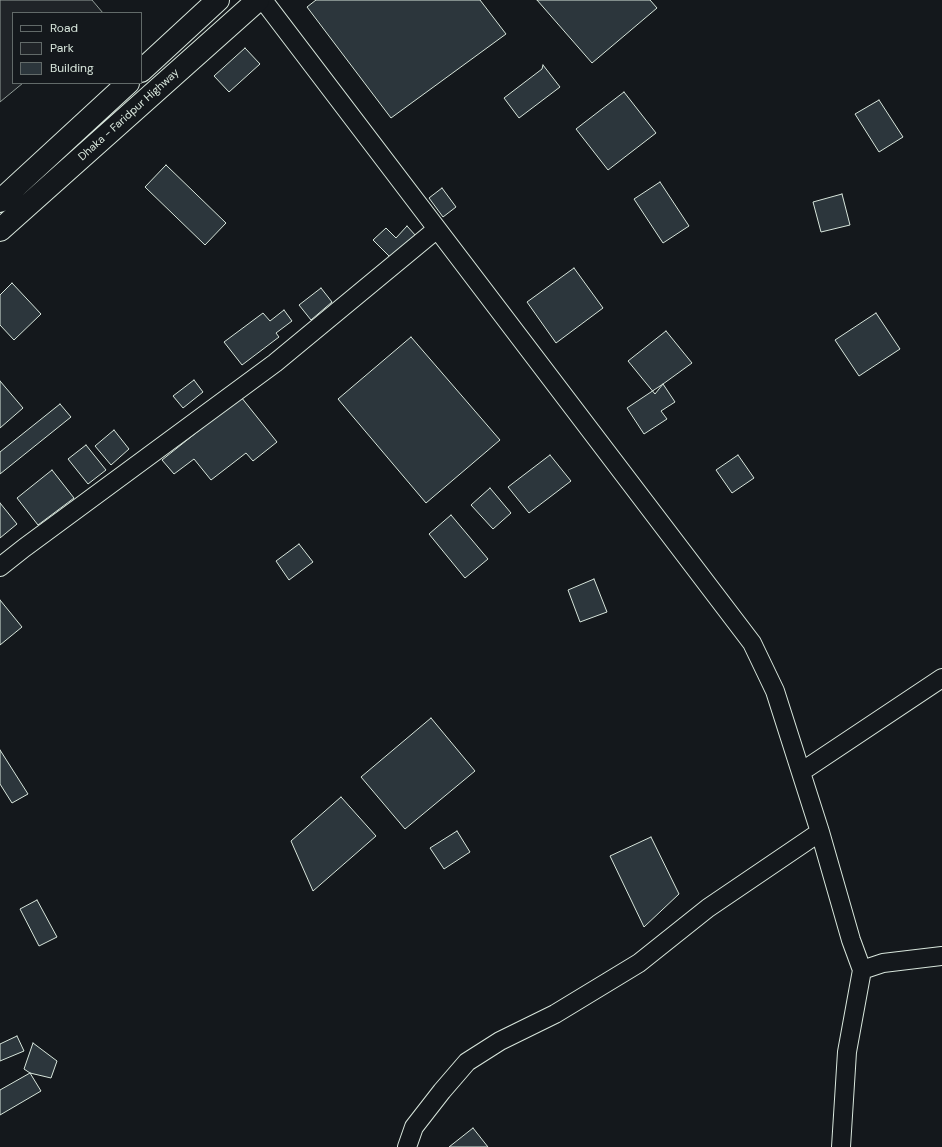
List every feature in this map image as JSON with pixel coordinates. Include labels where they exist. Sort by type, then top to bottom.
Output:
[{"type":"highway","points":[[142,70],[218,0]]},
{"type":"highway","name":"Dhaka - Faridpur Highway","points":[[0,230],[258,0]]},
{"type":"highway","points":[[0,201],[127,84]]},
{"type":"street","points":[[263,0],[752,643],[775,691],[820,832],[851,940],[862,970],[847,1052],[841,1147]]},
{"type":"street","points":[[0,567],[275,363],[437,228]]},
{"type":"street","points":[[801,772],[942,678]]},
{"type":"street","points":[[407,1147],[414,1127],[467,1062],[500,1040],[555,1014],[640,963],[708,908],[820,832]]},
{"type":"street","points":[[862,970],[883,963],[942,956]]},
{"type":"green space","points":[[0,0],[92,0],[102,12],[12,12],[12,84],[22,84],[0,102]]},
{"type":"building","points":[[316,0],[480,0],[506,34],[391,118],[307,7]]},
{"type":"building","points":[[537,0],[650,0],[657,8],[592,63]]},
{"type":"building","points":[[245,48],[260,64],[229,92],[214,76]]},
{"type":"building","points":[[543,65],[560,87],[519,118],[504,98],[542,69]]},
{"type":"building","points":[[624,92],[656,133],[608,170],[576,129]]},
{"type":"building","points":[[879,100],[903,137],[879,152],[855,114]]},
{"type":"building","points":[[166,165],[226,223],[205,245],[145,187]]},
{"type":"building","points":[[660,182],[689,226],[663,243],[634,199]]},
{"type":"building","points":[[442,188],[456,207],[443,217],[429,198]]},
{"type":"building","points":[[842,194],[850,225],[821,232],[813,202]]},
{"type":"building","points":[[407,226],[416,236],[393,260],[373,240],[386,228],[396,238]]},
{"type":"building","points":[[574,268],[603,308],[556,343],[527,302]]},
{"type":"building","points":[[12,283],[41,314],[14,340],[0,325],[0,295]]},
{"type":"building","points":[[321,288],[332,302],[311,320],[299,305]]},
{"type":"building","points":[[284,310],[292,321],[276,333],[279,337],[242,365],[224,342],[263,313],[270,321]]},
{"type":"building","points":[[876,313],[900,349],[859,376],[835,340]]},
{"type":"building","points":[[666,331],[692,363],[663,384],[655,394],[628,361]]},
{"type":"building","points":[[411,337],[500,440],[426,503],[338,399]]},
{"type":"building","points":[[194,380],[203,392],[183,408],[173,396]]},
{"type":"building","points":[[0,381],[23,408],[0,428]]},
{"type":"building","points":[[663,384],[675,402],[661,411],[667,419],[644,434],[627,408]]},
{"type":"building","points":[[241,397],[277,442],[253,461],[246,453],[211,480],[194,459],[174,474],[162,460]]},
{"type":"building","points":[[60,404],[71,417],[0,474],[0,452]]},
{"type":"building","points":[[114,430],[129,449],[111,465],[95,446]]},
{"type":"building","points":[[86,445],[106,470],[88,484],[68,459]]},
{"type":"building","points":[[550,455],[571,481],[529,513],[508,487]]},
{"type":"building","points":[[738,455],[754,478],[732,493],[716,470]]},
{"type":"building","points":[[52,470],[74,498],[38,525],[17,498]]},
{"type":"building","points":[[490,488],[511,513],[493,529],[471,505]]},
{"type":"building","points":[[0,503],[17,524],[0,538]]},
{"type":"building","points":[[451,515],[488,559],[465,578],[429,534]]},
{"type":"building","points":[[299,544],[313,562],[289,580],[276,561]]},
{"type":"building","points":[[594,579],[607,612],[580,622],[568,590]]},
{"type":"building","points":[[0,600],[22,627],[0,645]]},
{"type":"building","points":[[431,718],[475,771],[405,829],[361,777]]},
{"type":"building","points":[[0,750],[28,794],[12,803],[0,784]]},
{"type":"building","points":[[341,797],[376,836],[313,891],[291,841]]},
{"type":"building","points":[[457,831],[470,852],[444,869],[430,848]]},
{"type":"building","points":[[651,837],[679,894],[644,927],[610,856]]},
{"type":"building","points":[[37,900],[57,937],[39,946],[20,909]]},
{"type":"building","points":[[17,1036],[24,1051],[0,1061],[0,1044]]},
{"type":"building","points":[[33,1043],[57,1061],[51,1078],[30,1073],[24,1069]]},
{"type":"building","points":[[30,1073],[41,1091],[0,1115],[0,1090]]},
{"type":"building","points":[[473,1128],[488,1147],[449,1147]]}]
